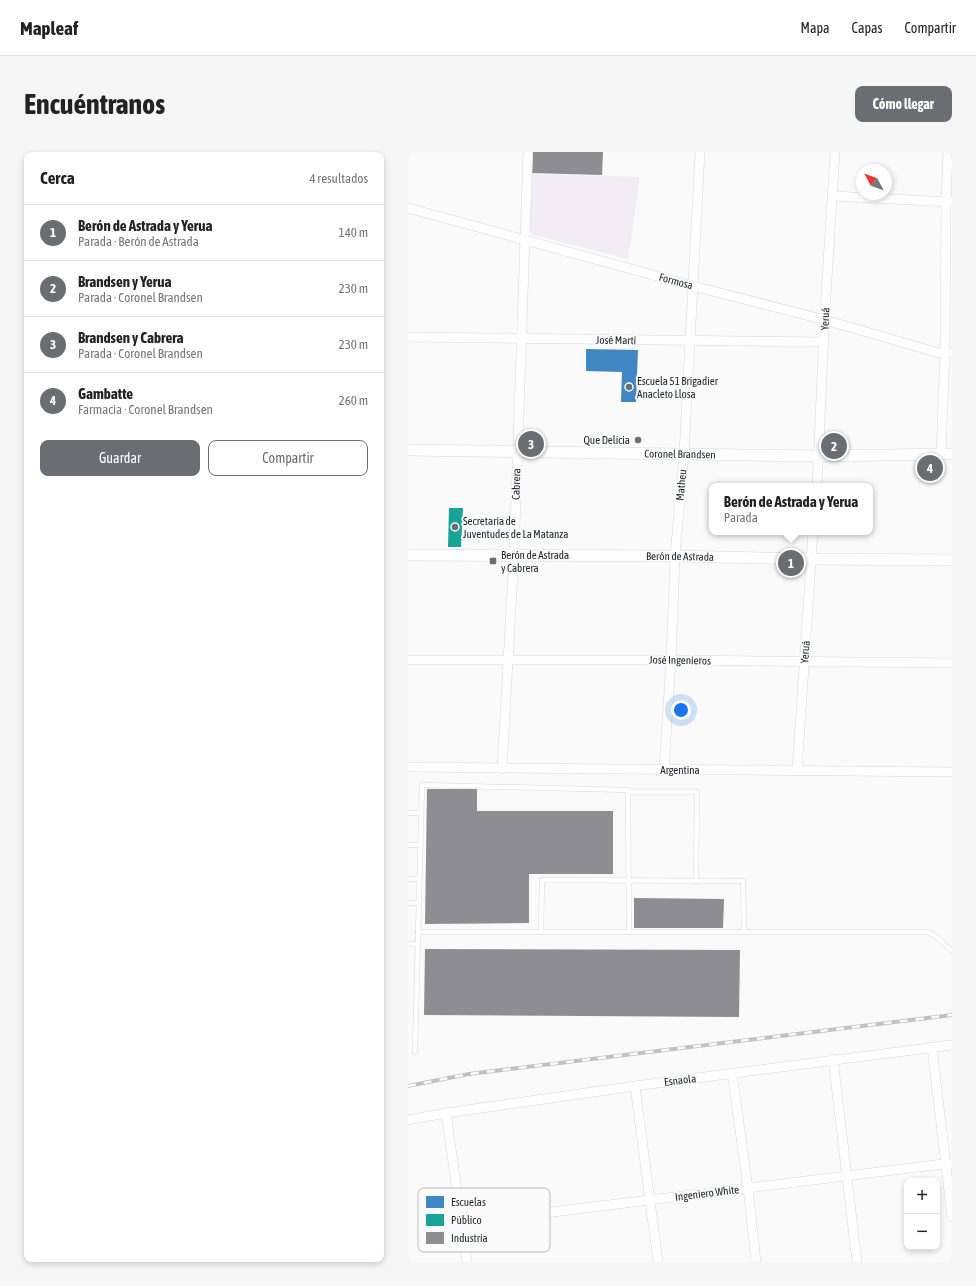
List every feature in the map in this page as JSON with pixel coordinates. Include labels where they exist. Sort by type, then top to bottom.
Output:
[{"type":"street","name":"Cabrera","points":[[502,769],[514,555],[528,152]]},
{"type":"street","name":"Matheu","points":[[664,770],[671,660],[675,556],[684,454],[700,152]]},
{"type":"street","name":"Yeruá","points":[[816,483],[835,152]]},
{"type":"street","points":[[947,454],[948,152]]},
{"type":"street","points":[[833,196],[949,202]]},
{"type":"street","name":"Formosa","points":[[408,208],[693,286],[948,353]]},
{"type":"street","name":"José Martí","points":[[408,337],[824,342]]},
{"type":"street","name":"Coronel Brandsen","points":[[408,450],[819,456],[947,454]]},
{"type":"street","name":"Yeruá","points":[[797,771],[813,535]]},
{"type":"street","name":"Berón de Astrada","points":[[408,555],[675,556],[952,560]]},
{"type":"street","name":"José Ingenieros","points":[[408,660],[671,660],[952,663]]},
{"type":"street","name":"Argentina","points":[[408,767],[952,772]]},
{"type":"street","name":"Esnaola","points":[[408,1120],[446,1113],[635,1086],[833,1059],[952,1045]]},
{"type":"street","points":[[932,1047],[949,1164],[952,1217]]},
{"type":"street","points":[[833,1059],[857,1262]]},
{"type":"street","points":[[732,1073],[748,1188],[756,1262]]},
{"type":"street","points":[[635,1086],[658,1262]]},
{"type":"street","points":[[446,1113],[457,1188]]},
{"type":"street","name":"Ingeniero White","points":[[550,1212],[949,1164]]},
{"type":"street","points":[[466,1252],[467,1262]]},
{"type":"lane","points":[[415,1052],[422,785],[628,790],[628,792],[697,792],[696,880]]},
{"type":"lane","points":[[628,792],[629,932]]},
{"type":"lane","points":[[408,813],[421,813]]},
{"type":"lane","points":[[408,845],[420,845]]},
{"type":"lane","points":[[408,878],[419,878]]},
{"type":"lane","points":[[541,932],[542,880],[744,881],[744,932]]},
{"type":"lane","points":[[408,903],[418,903]]},
{"type":"lane","points":[[418,932],[927,932],[934,935],[952,951]]},
{"type":"lane","points":[[408,944],[417,944]]},
{"type":"shaded area","points":[[532,173],[640,177],[628,259],[533,235],[529,229]]},
{"type":"building: Escuelas","name":"Escuela 51 Brigadier Anacleto Llosa","points":[[586,349],[638,350],[636,402],[621,402],[622,372],[586,371]]},
{"type":"building: Público","name":"Secretaría de Juventudes de La Matanza","points":[[449,508],[463,508],[461,547],[448,547]]},
{"type":"building: Industria","points":[[533,152],[603,152],[602,175],[532,173]]},
{"type":"building: Industria","points":[[427,789],[477,789],[477,811],[613,811],[613,874],[529,874],[529,923],[425,924]]},
{"type":"building: Industria","points":[[634,898],[724,899],[723,928],[634,928]]},
{"type":"building: Industria","points":[[425,949],[740,950],[739,1017],[424,1015]]},
{"type":"railway","points":[[408,1086],[469,1074],[952,1015]]},
{"type":"place","name":"Escuela 51 Brigadier Anacleto Llosa","points":[[629,387]]},
{"type":"place","name":"Que Delicia","points":[[638,440]]},
{"type":"place","name":"Brandsen y Cabrera","points":[[531,444]]},
{"type":"place","name":"Brandsen y Yerua","points":[[834,446]]},
{"type":"place","name":"Gambatte","points":[[930,468]]},
{"type":"place","name":"Secretaría de Juventudes de La Matanza","points":[[455,527]]},
{"type":"place","name":"Berón de Astrada y Cabrera","points":[[493,561]]},
{"type":"place","name":"Berón de Astrada y Yerua","points":[[791,563]]}]
